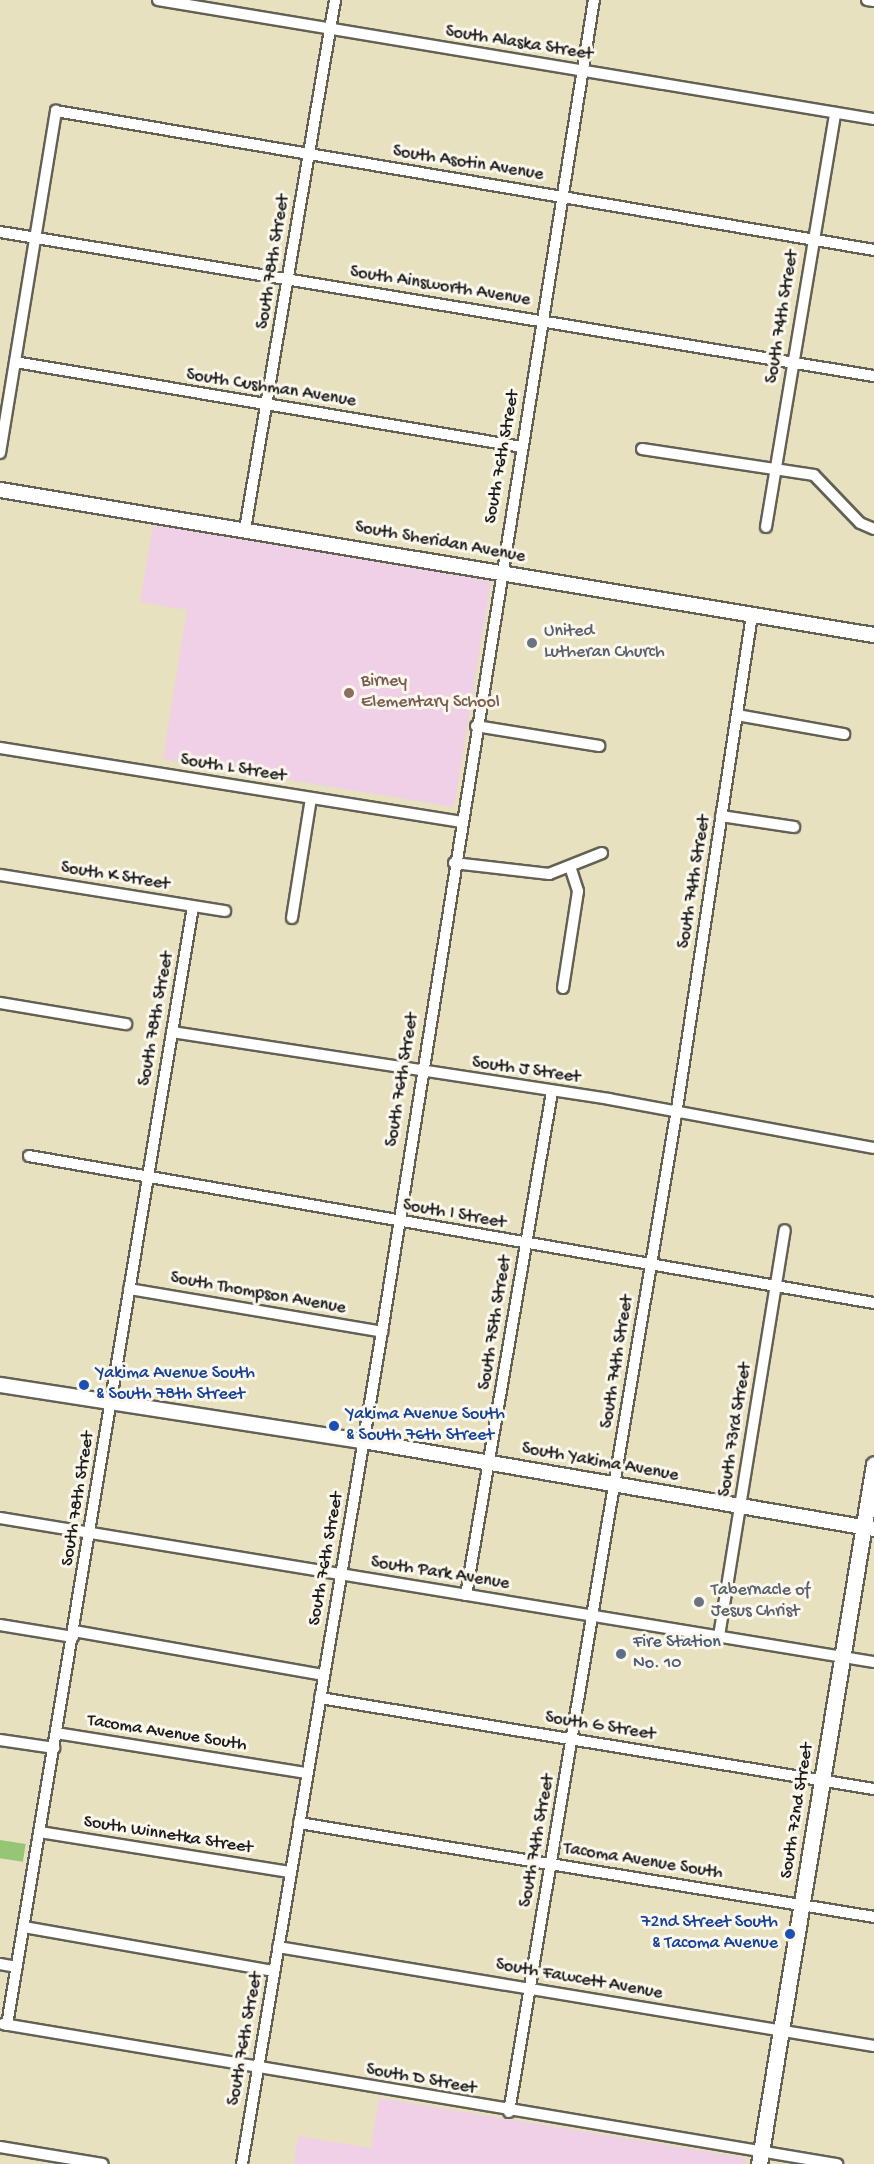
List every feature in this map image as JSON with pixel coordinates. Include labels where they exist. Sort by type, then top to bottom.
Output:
[{"type":"main road","name":"South 72nd Street","points":[[760,2158],[843,1657],[869,1528],[874,1464]]},
{"type":"street","name":"South Alaska Street","points":[[158,0],[874,119]]},
{"type":"street","name":"South 78th Street","points":[[245,529],[268,405],[335,0]]},
{"type":"street","name":"South 76th Street","points":[[242,2164],[382,1332],[460,822],[594,0]]},
{"type":"street","points":[[867,0],[874,1]]},
{"type":"street","name":"South Asotin Avenue","points":[[37,238],[56,111],[874,250]]},
{"type":"street","name":"South 74th Street","points":[[766,527],[812,239],[835,113]]},
{"type":"street","name":"South Ainsworth Avenue","points":[[0,232],[874,376]]},
{"type":"street","points":[[0,453],[37,238]]},
{"type":"street","name":"South Cushman Avenue","points":[[15,362],[522,447]]},
{"type":"street","points":[[642,449],[775,466],[814,474],[860,523],[874,529]]},
{"type":"street","name":"South Sheridan Avenue","points":[[0,490],[874,635]]},
{"type":"street","name":"South 74th Street","points":[[509,2112],[676,1115],[752,615]]},
{"type":"street","points":[[737,715],[844,734]]},
{"type":"street","points":[[476,726],[599,746]]},
{"type":"street","name":"South L Street","points":[[0,748],[460,822]]},
{"type":"street","points":[[292,918],[312,798]]},
{"type":"street","points":[[721,816],[794,827]]},
{"type":"street","points":[[454,863],[534,874],[571,869],[602,853]]},
{"type":"street","points":[[563,988],[578,891],[571,869]]},
{"type":"street","name":"South K Street","points":[[0,875],[225,911]]},
{"type":"street","name":"South 78th Street","points":[[4,2025],[24,1927],[112,1400],[146,1177],[193,906]]},
{"type":"street","points":[[0,1004],[126,1024]]},
{"type":"street","name":"South J Street","points":[[172,1032],[552,1092],[874,1148]]},
{"type":"street","name":"South 75th Street","points":[[466,1595],[552,1092]]},
{"type":"street","name":"South I Street","points":[[29,1155],[399,1223],[874,1303]]},
{"type":"street","name":"South 73rd Street","points":[[719,1636],[785,1230]]},
{"type":"street","name":"South Thompson Avenue","points":[[129,1289],[382,1332]]},
{"type":"street","name":"South Yakima Avenue","points":[[0,1385],[112,1400],[363,1441],[869,1528]]},
{"type":"street","name":"South Park Avenue","points":[[0,1518],[874,1662]]},
{"type":"street","points":[[0,1625],[73,1634],[324,1675]]},
{"type":"street","name":"South G Street","points":[[320,1698],[874,1789]]},
{"type":"street","name":"Tacoma Avenue South","points":[[56,1733],[308,1773]]},
{"type":"street","points":[[0,1740],[54,1748]]},
{"type":"street","name":"Tacoma Avenue South","points":[[299,1823],[874,1917]]},
{"type":"street","name":"South Winnetka Street","points":[[40,1832],[291,1872]]},
{"type":"street","points":[[24,1927],[274,1971]]},
{"type":"street","name":"South Fawcett Avenue","points":[[278,1947],[874,2046]]},
{"type":"street","points":[[0,1964],[17,1967]]},
{"type":"street","name":"South D Street","points":[[4,2025],[509,2112],[760,2158],[837,2164]]},
{"type":"street","points":[[0,2147],[103,2164]]},
{"type":"shaded area","name":"Birney Elementary School","points":[[153,525],[491,581],[454,807],[163,759],[187,610],[140,602]]},
{"type":"shaded area","points":[[379,2098],[746,2158],[745,2164],[294,2164],[298,2136],[371,2148]]},
{"type":"green space","points":[[0,1840],[26,1844],[23,1862],[0,1858]]},
{"type":"place","name":"United Lutheran Church","points":[[532,643]]},
{"type":"place","name":"Birney Elementary School","points":[[349,693]]},
{"type":"place","name":"Yakima Avenue South & South 78th Street","points":[[84,1385]]},
{"type":"place","name":"Yakima Avenue South & South 76th Street","points":[[334,1426]]},
{"type":"place","name":"Tabernacle of Jesus Christ","points":[[699,1602]]},
{"type":"place","name":"Fire Station No. 10","points":[[621,1654]]},
{"type":"place","name":"72nd Street South & Tacoma Avenue","points":[[790,1934]]}]
